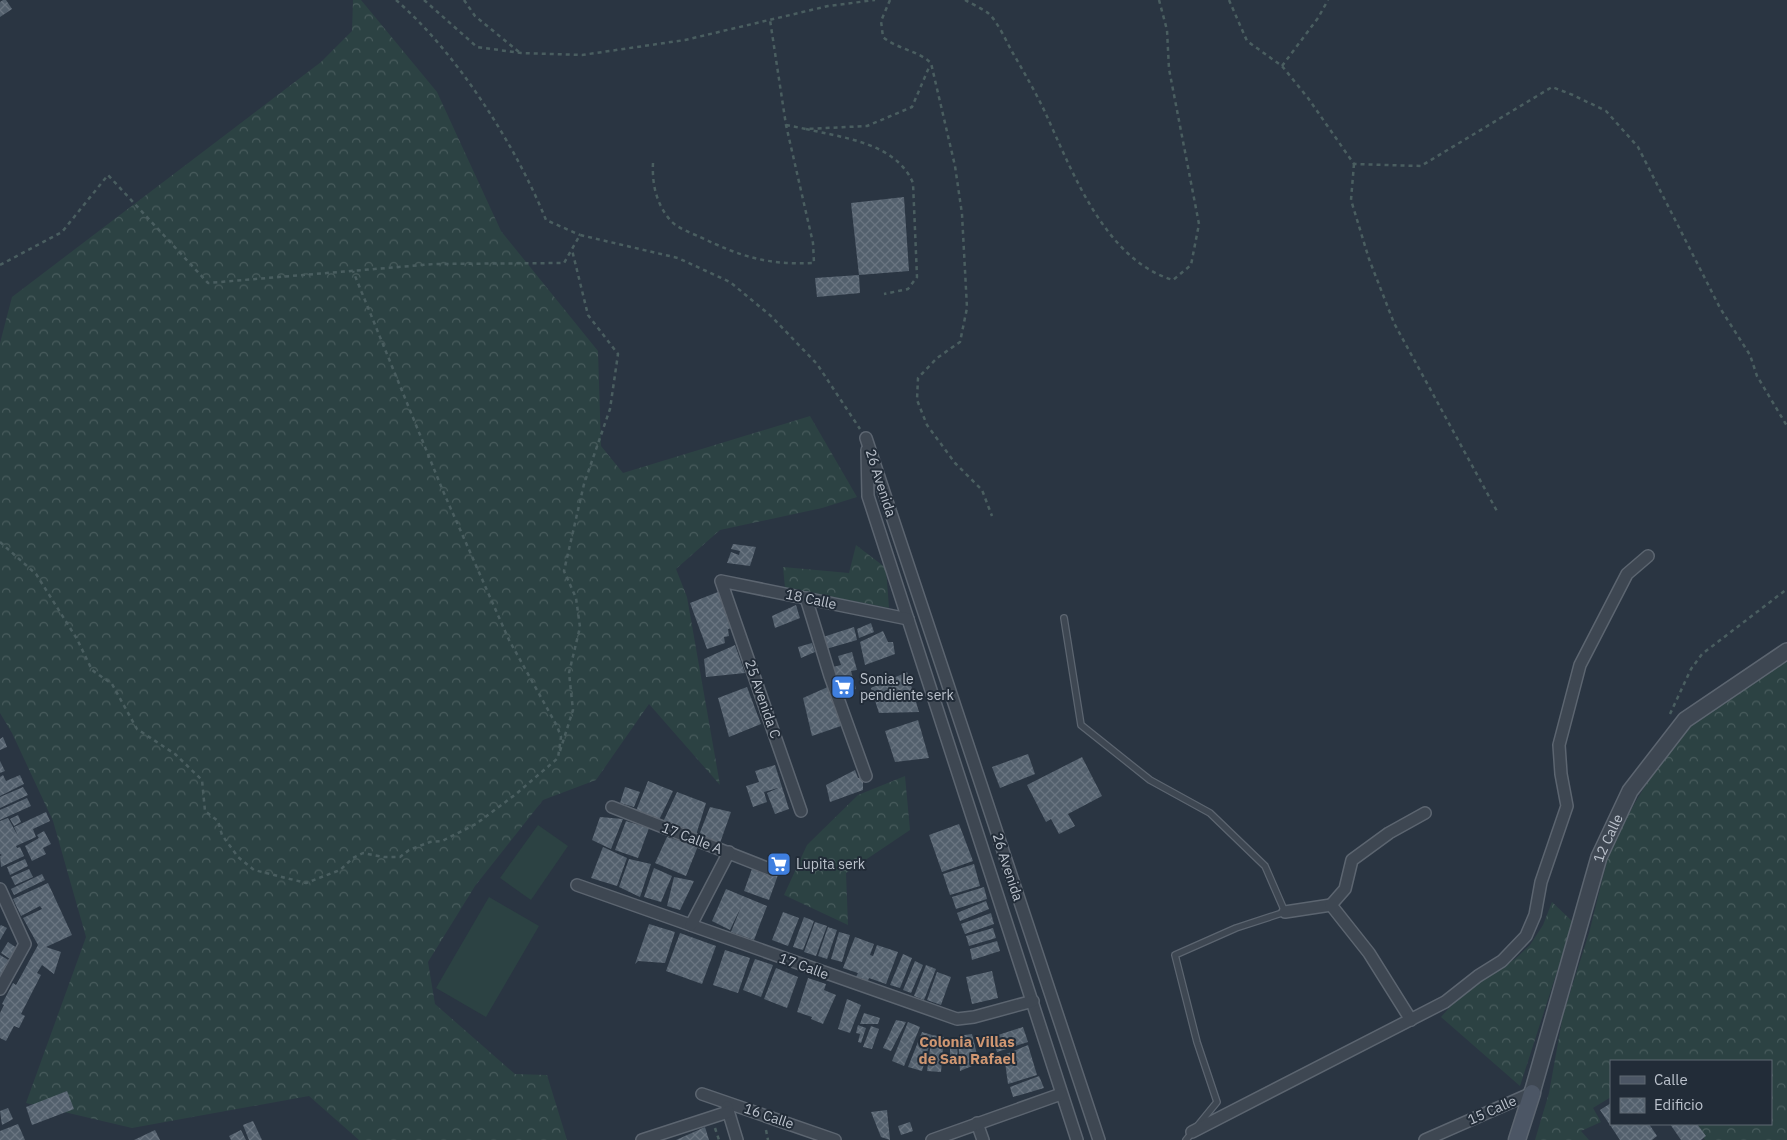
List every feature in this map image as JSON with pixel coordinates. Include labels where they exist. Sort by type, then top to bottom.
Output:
[{"type":"main road","name":"12 Calle","points":[[1517,1140],[1532,1093]]},
{"type":"main road","name":"12 Calle","points":[[1525,1140],[1530,1120],[1532,1093]]},
{"type":"street","name":"26 Avenida","points":[[866,438],[868,496],[1033,1001],[1076,1140]]},
{"type":"street","name":"26 Avenida","points":[[866,438],[1099,1140]]},
{"type":"street","points":[[1189,1136],[1445,1002],[1478,976],[1502,961],[1526,936],[1535,915],[1541,882],[1567,806],[1559,744],[1580,665],[1627,574],[1648,556]]},
{"type":"street","name":"18 Calle","points":[[724,588],[721,581],[908,619]]},
{"type":"street","name":"25 Avenida C","points":[[724,588],[801,810]]},
{"type":"street","points":[[806,598],[830,676],[866,776]]},
{"type":"street","name":"12 Calle","points":[[1532,1093],[1599,857],[1630,791],[1685,720],[1787,651]]},
{"type":"street","name":"17 Calle A","points":[[612,807],[772,870]]},
{"type":"street","points":[[1285,912],[1331,905],[1345,889],[1352,860],[1389,832],[1425,813]]},
{"type":"street","points":[[691,925],[728,852]]},
{"type":"street","name":"17 Calle","points":[[577,885],[957,1019],[1033,1001]]},
{"type":"street","points":[[0,889],[4,904],[25,944],[0,989]]},
{"type":"street","points":[[1331,905],[1369,953],[1411,1020]]},
{"type":"street","name":"15 Calle","points":[[1425,1140],[1532,1093]]},
{"type":"street","name":"16 Calle","points":[[702,1094],[725,1100],[819,1136],[835,1140]]},
{"type":"street","points":[[932,1140],[1061,1094]]},
{"type":"street","points":[[725,1100],[737,1140]]},
{"type":"street","points":[[642,1140],[728,1112]]},
{"type":"street","points":[[977,1123],[983,1140]]},
{"type":"lane","points":[[1064,618],[1081,725],[1150,780],[1210,814],[1265,866],[1285,912],[1236,928],[1175,955],[1197,1042],[1217,1102],[1189,1136]]},
{"type":"path","points":[[396,0],[409,11],[451,59],[477,97],[530,181],[546,220],[580,235],[678,258],[730,282],[771,316],[817,364],[866,438]]},
{"type":"path","points":[[424,0],[477,47],[521,53],[582,55],[685,40],[828,6],[875,0]]},
{"type":"path","points":[[464,0],[475,16],[521,53]]},
{"type":"path","points":[[890,0],[881,21],[883,37],[891,44],[924,57],[931,64],[955,166],[962,214],[967,308],[960,342],[937,358],[918,378],[918,400],[927,425],[955,463],[982,490],[992,516]]},
{"type":"path","points":[[965,0],[990,14],[1044,110],[1074,176],[1092,207],[1113,237],[1142,266],[1160,276],[1173,280],[1191,265],[1199,224],[1169,69],[1166,30],[1159,0]]},
{"type":"path","points":[[1229,0],[1247,41],[1282,66],[1308,98],[1354,164],[1351,200],[1369,259],[1394,324],[1498,513]]},
{"type":"path","points":[[1282,66],[1318,18],[1328,0]]},
{"type":"path","points":[[653,163],[652,180],[659,204],[672,222],[744,256],[781,264],[814,263],[813,243],[786,126],[770,20]]},
{"type":"path","points":[[806,129],[867,126],[912,106],[931,64]]},
{"type":"path","points":[[1354,164],[1421,166],[1552,87],[1573,95],[1606,112],[1638,147],[1720,308],[1750,355],[1757,376],[1787,426]]},
{"type":"path","points":[[786,126],[866,143],[898,161],[908,171],[913,183],[917,277],[908,289],[884,294]]},
{"type":"path","points":[[0,265],[62,232],[108,175],[208,283],[434,264],[564,263],[580,235]]},
{"type":"path","points":[[0,542],[36,574],[77,639],[92,670],[112,684],[137,729],[174,754],[202,780],[205,811],[218,821],[222,835],[238,857],[254,870],[306,883],[340,870],[353,858],[363,853],[384,858],[400,857],[408,850],[430,842],[442,841],[476,824],[516,794],[558,758],[573,710],[569,673],[580,627],[576,598],[564,571],[584,484],[610,409],[618,354],[588,315],[572,249]]},
{"type":"path","points":[[353,271],[443,492],[509,640],[557,726],[561,737],[558,758]]},
{"type":"path","points":[[1667,721],[1691,668],[1702,654],[1787,589]]},
{"type":"green space","points":[[353,0],[361,0],[437,92],[501,231],[598,351],[601,446],[623,473],[810,416],[857,497],[822,508],[720,530],[676,569],[687,597],[720,785],[649,704],[596,780],[543,800],[475,886],[428,962],[435,1004],[515,1074],[547,1075],[567,1140],[359,1140],[309,1096],[132,1128],[26,1103],[86,937],[53,821],[12,733],[0,713],[0,343],[12,297],[321,62],[352,31]]},
{"type":"green space","points":[[856,545],[886,568],[889,608],[785,588],[783,567],[849,573]]},
{"type":"green space","points":[[1787,658],[1787,1140],[1705,1140],[1696,1125],[1772,1125],[1772,1060],[1610,1060],[1610,1098],[1593,1108],[1601,1122],[1581,1131],[1589,1140],[1535,1140],[1549,1093],[1563,1015],[1589,933],[1610,849],[1658,765],[1694,722]]},
{"type":"green space","points":[[905,776],[910,830],[846,873],[848,925],[784,895],[807,845],[858,795]]},
{"type":"green space","points":[[538,825],[568,846],[531,900],[500,878]]},
{"type":"green space","points":[[489,897],[539,926],[486,1017],[436,988]]},
{"type":"green space","points":[[1552,902],[1573,922],[1520,1086],[1441,1017],[1467,988],[1515,959],[1530,945],[1543,925]]},
{"type":"building","points":[[6,0],[12,9],[0,17],[0,2]]},
{"type":"building","points":[[904,197],[909,271],[859,275],[851,203]]},
{"type":"building","points":[[859,275],[860,293],[817,297],[815,278]]},
{"type":"building","points":[[733,544],[756,547],[750,566],[727,563],[731,552],[739,555],[740,551],[731,549]]},
{"type":"building","points":[[723,590],[735,627],[728,629],[729,636],[724,637],[725,643],[707,649],[690,603]]},
{"type":"building","points":[[796,605],[800,618],[775,628],[772,616]]},
{"type":"building","points":[[871,623],[874,632],[859,638],[857,629]]},
{"type":"building","points":[[854,627],[857,640],[826,649],[823,637]]},
{"type":"building","points":[[883,631],[888,642],[893,642],[895,654],[865,665],[860,642]]},
{"type":"building","points":[[812,643],[815,652],[801,658],[798,647]]},
{"type":"building","points":[[735,645],[745,673],[706,677],[704,659]]},
{"type":"building","points":[[852,652],[857,670],[851,671],[856,689],[840,693],[833,667],[841,665],[838,656]]},
{"type":"building","points":[[907,672],[919,712],[879,713],[871,688]]},
{"type":"building","points":[[830,686],[841,726],[812,736],[803,698]]},
{"type":"building","points":[[747,687],[761,724],[729,737],[718,698]]},
{"type":"building","points":[[918,720],[929,758],[895,762],[885,731]]},
{"type":"building","points":[[3,737],[7,747],[0,750],[0,739]]},
{"type":"building","points":[[1028,754],[1035,774],[1000,788],[992,767]]},
{"type":"building","points":[[1082,757],[1102,796],[1068,814],[1075,826],[1059,834],[1051,819],[1046,822],[1027,785]]},
{"type":"building","points":[[0,761],[5,771],[0,773]]},
{"type":"building","points":[[775,765],[789,809],[775,814],[767,793],[778,788],[764,792],[767,802],[753,807],[746,786],[759,782],[755,771]]},
{"type":"building","points":[[855,770],[858,778],[863,777],[863,790],[830,802],[826,785]]},
{"type":"building","points":[[3,775],[6,781],[20,775],[24,784],[0,796],[0,777]]},
{"type":"building","points":[[648,781],[673,791],[658,822],[636,811]]},
{"type":"building","points":[[23,787],[28,795],[0,808],[0,797]]},
{"type":"building","points":[[625,787],[640,792],[634,807],[620,803]]},
{"type":"building","points":[[677,792],[706,803],[696,835],[663,822]]},
{"type":"building","points":[[27,798],[31,806],[0,820],[0,810]]},
{"type":"building","points":[[710,807],[731,812],[720,843],[699,835]]},
{"type":"building","points":[[46,812],[50,821],[33,829],[36,837],[16,846],[17,848],[20,847],[24,856],[1,867],[0,821],[8,818],[18,836],[14,827]]},
{"type":"building","points":[[18,815],[21,822],[14,826],[10,819]]},
{"type":"building","points":[[600,817],[623,819],[611,849],[592,840]]},
{"type":"building","points":[[626,821],[649,828],[638,858],[615,850]]},
{"type":"building","points":[[959,824],[973,861],[942,872],[929,835]]},
{"type":"building","points":[[44,831],[51,844],[43,848],[46,854],[32,861],[25,846],[39,838],[37,835]]},
{"type":"building","points":[[667,837],[698,846],[686,876],[655,863]]},
{"type":"building","points":[[603,847],[627,858],[617,886],[591,878]]},
{"type":"building","points":[[25,859],[28,866],[10,875],[7,867]]},
{"type":"building","points":[[629,859],[651,864],[640,897],[619,887]]},
{"type":"building","points":[[974,864],[980,886],[950,895],[943,874]]},
{"type":"building","points":[[753,866],[778,875],[769,900],[744,891]]},
{"type":"building","points":[[654,868],[672,876],[661,902],[644,897]]},
{"type":"building","points":[[29,869],[33,877],[15,885],[11,877]]},
{"type":"building","points":[[42,874],[45,880],[14,895],[11,889]]},
{"type":"building","points":[[674,877],[694,881],[680,910],[667,906]]},
{"type":"building","points":[[48,883],[72,935],[46,947],[61,952],[54,974],[42,965],[37,973],[41,975],[21,1014],[25,1016],[19,1028],[14,1026],[6,1041],[0,1038],[0,1013],[4,1005],[2,1004],[13,983],[16,985],[38,945],[23,918],[42,909],[40,906],[21,916],[13,899]]},
{"type":"building","points":[[984,887],[987,899],[956,909],[952,897]]},
{"type":"building","points":[[726,889],[767,906],[754,940],[731,932],[741,907],[730,930],[712,921]]},
{"type":"building","points":[[986,901],[989,909],[960,921],[957,913]]},
{"type":"building","points":[[783,912],[799,918],[788,946],[772,940]]},
{"type":"building","points":[[991,913],[994,924],[965,934],[961,924]]},
{"type":"building","points":[[804,917],[814,921],[803,950],[793,947]]},
{"type":"building","points":[[815,922],[827,926],[816,956],[804,952]]},
{"type":"building","points":[[649,924],[675,932],[665,963],[638,961],[635,964]]},
{"type":"building","points":[[0,926],[7,928],[0,940]]},
{"type":"building","points":[[828,927],[837,930],[827,959],[818,956]]},
{"type":"building","points":[[993,928],[996,938],[969,946],[966,936]]},
{"type":"building","points":[[839,932],[850,935],[842,962],[831,959]]},
{"type":"building","points":[[680,933],[716,946],[702,984],[666,971]]},
{"type":"building","points":[[855,937],[874,944],[870,955],[873,956],[877,945],[898,952],[886,984],[869,978],[866,985],[854,981],[858,973],[843,968]]},
{"type":"building","points":[[997,941],[1000,951],[972,960],[970,949]]},
{"type":"building","points":[[8,942],[17,948],[10,959],[1,953]]},
{"type":"building","points":[[725,950],[750,958],[738,993],[713,985]]},
{"type":"building","points":[[903,954],[912,958],[900,988],[890,985]]},
{"type":"building","points":[[0,955],[10,961],[0,978]]},
{"type":"building","points":[[755,959],[773,965],[761,997],[743,990]]},
{"type":"building","points":[[915,961],[923,965],[911,993],[903,990]]},
{"type":"building","points":[[926,965],[936,969],[924,1000],[914,996]]},
{"type":"building","points":[[776,968],[798,977],[787,1008],[764,999]]},
{"type":"building","points":[[992,971],[998,998],[972,1004],[966,977]]},
{"type":"building","points":[[937,972],[951,977],[941,1005],[927,1000]]},
{"type":"building","points":[[808,978],[826,984],[824,990],[836,995],[823,1024],[811,1019],[812,1017],[797,1012]]},
{"type":"building","points":[[847,999],[861,1005],[850,1033],[838,1029]]},
{"type":"building","points":[[864,1013],[880,1018],[878,1024],[860,1024]]},
{"type":"building","points":[[896,1020],[906,1022],[891,1051],[883,1048]]},
{"type":"building","points":[[908,1022],[920,1027],[904,1066],[892,1061]]},
{"type":"building","points":[[858,1025],[866,1028],[861,1043],[858,1042],[860,1034],[856,1033]]},
{"type":"building","points":[[871,1026],[879,1029],[872,1049],[863,1047]]},
{"type":"building","points":[[1023,1027],[1028,1042],[997,1052],[992,1037]]},
{"type":"building","points":[[922,1032],[932,1035],[922,1071],[908,1067]]},
{"type":"building","points":[[972,1034],[979,1063],[960,1071],[958,1036]]},
{"type":"building","points":[[932,1035],[944,1037],[941,1072],[927,1071]]},
{"type":"building","points":[[950,1041],[957,1041],[958,1064],[950,1064]]},
{"type":"building","points":[[1028,1045],[1037,1075],[1008,1084],[1004,1055]]},
{"type":"building","points":[[1039,1076],[1044,1088],[1013,1097],[1010,1087]]},
{"type":"building","points":[[67,1091],[74,1109],[32,1125],[26,1107]]},
{"type":"building","points":[[1610,1104],[1610,1125],[1600,1110]]},
{"type":"building","points":[[8,1108],[13,1119],[2,1125],[0,1111]]},
{"type":"building","points":[[887,1110],[890,1140],[881,1137],[871,1112]]},
{"type":"building","points":[[253,1121],[262,1140],[249,1140],[243,1125]]},
{"type":"building","points":[[910,1122],[913,1131],[901,1135],[898,1126]]},
{"type":"building","points":[[18,1124],[25,1140],[0,1140],[0,1131]]},
{"type":"building","points":[[1610,1125],[1650,1125],[1657,1136],[1652,1140],[1620,1140]]},
{"type":"building","points":[[1671,1125],[1698,1125],[1706,1136],[1701,1140],[1681,1140]]},
{"type":"building","points":[[705,1127],[709,1140],[676,1140]]},
{"type":"building","points":[[155,1130],[160,1140],[134,1140]]},
{"type":"building","points":[[241,1130],[246,1140],[231,1140],[229,1136]]},
{"type":"place","name":"Sonia. le pendiente serk","points":[[843,687]]},
{"type":"place","name":"Lupita serk","points":[[779,864]]},
{"type":"district","name":"Colonia Villas de San Rafael","points":[[967,1050]]}]
